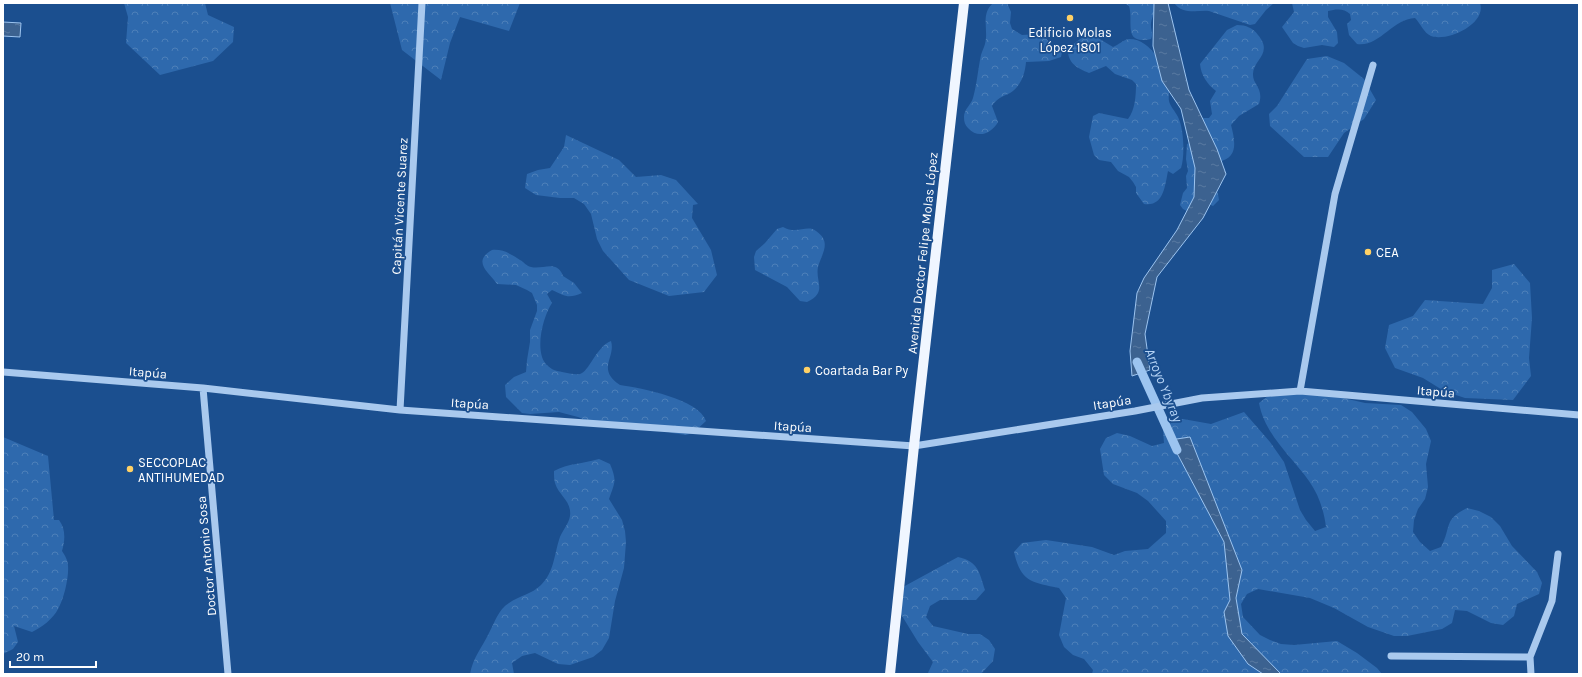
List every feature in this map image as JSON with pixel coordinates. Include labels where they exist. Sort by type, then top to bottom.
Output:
[{"type":"main road","name":"Avenida Doctor Felipe Molas López","points":[[890,674],[964,3]]},
{"type":"street","name":"Capitán Vicente Suarez","points":[[400,410],[422,3]]},
{"type":"street","points":[[1300,391],[1335,194],[1373,64]]},
{"type":"street","name":"Itapúa","points":[[3,372],[203,388],[400,410],[914,446],[1134,411],[1202,398],[1300,391],[1579,415]]},
{"type":"street","name":"Doctor Antonio Sosa","points":[[203,388],[228,674]]},
{"type":"street","points":[[1531,674],[1530,657],[1552,601],[1558,554]]},
{"type":"street","points":[[1391,656],[1530,657]]},
{"type":"green space","points":[[124,3],[205,3],[208,15],[234,27],[233,42],[213,61],[160,75],[126,43],[128,17]]},
{"type":"green space","points":[[390,3],[520,3],[509,31],[460,17],[450,43],[441,80],[402,50]]},
{"type":"green space","points":[[993,3],[1007,3],[1011,12],[1010,23],[1012,29],[1022,35],[1040,34],[1045,37],[1052,46],[1062,52],[1061,57],[1049,61],[1026,62],[1025,71],[1017,87],[1010,93],[998,99],[992,106],[998,122],[992,130],[984,134],[980,134],[972,131],[966,126],[964,117],[974,93],[981,55],[985,45],[987,12]]},
{"type":"green space","points":[[1124,3],[1156,3],[1156,8],[1151,23],[1151,39],[1136,39],[1133,35],[1131,31],[1129,6]]},
{"type":"green space","points":[[1174,3],[1274,3],[1266,10],[1255,24],[1250,25],[1209,11],[1186,11]]},
{"type":"green space","points":[[1292,3],[1480,3],[1481,11],[1478,18],[1472,24],[1455,34],[1438,37],[1431,36],[1424,30],[1415,18],[1399,23],[1373,41],[1365,44],[1357,44],[1349,35],[1347,24],[1351,20],[1350,14],[1343,10],[1331,10],[1328,11],[1328,17],[1337,32],[1338,43],[1334,47],[1322,45],[1304,48],[1293,43],[1282,27],[1294,12]]},
{"type":"green space","points":[[1237,25],[1246,26],[1252,29],[1264,47],[1253,75],[1259,90],[1260,99],[1259,104],[1239,116],[1231,125],[1234,137],[1234,148],[1229,157],[1218,162],[1198,121],[1203,118],[1209,118],[1212,114],[1210,101],[1216,91],[1205,79],[1200,64],[1227,30]]},
{"type":"green space","points":[[1087,36],[1098,38],[1113,47],[1122,41],[1129,39],[1137,40],[1145,44],[1151,50],[1161,65],[1169,88],[1170,103],[1182,128],[1183,157],[1181,168],[1173,174],[1168,171],[1160,199],[1151,204],[1144,204],[1136,193],[1136,187],[1129,177],[1118,171],[1111,162],[1099,160],[1094,155],[1089,137],[1093,116],[1099,113],[1128,119],[1134,107],[1136,84],[1132,80],[1115,74],[1106,66],[1089,73],[1074,64],[1069,58],[1068,48]]},
{"type":"green space","points":[[1327,56],[1344,63],[1364,79],[1376,100],[1364,119],[1344,133],[1328,157],[1304,157],[1270,126],[1269,114],[1277,106],[1307,59]]},
{"type":"green space","points":[[566,135],[619,160],[636,177],[661,175],[676,180],[698,204],[693,205],[692,218],[711,250],[717,275],[704,292],[669,296],[629,280],[603,251],[597,239],[591,214],[584,204],[574,198],[536,195],[525,188],[527,174],[550,168],[564,147]]},
{"type":"green space","points":[[1195,141],[1218,194],[1219,200],[1213,206],[1204,202],[1189,212],[1183,209],[1180,205],[1183,193],[1187,188],[1187,144]]},
{"type":"green space","points":[[783,227],[793,230],[813,229],[824,239],[825,244],[818,267],[819,290],[813,298],[807,302],[800,301],[787,287],[755,270],[754,257],[756,251],[777,229]]},
{"type":"green space","points":[[492,250],[507,252],[531,267],[536,268],[553,266],[560,271],[563,276],[574,283],[582,293],[567,296],[552,290],[547,294],[552,303],[545,317],[540,344],[543,360],[550,367],[560,372],[580,374],[587,369],[601,348],[611,341],[612,347],[608,363],[609,374],[620,385],[655,392],[681,401],[701,413],[706,421],[693,433],[686,435],[672,433],[646,425],[592,423],[578,417],[559,412],[530,414],[522,413],[506,397],[505,385],[514,377],[526,372],[530,330],[537,311],[537,305],[532,293],[516,285],[497,284],[487,272],[484,267],[483,259],[486,254]]},
{"type":"green space","points":[[1514,264],[1530,283],[1532,318],[1529,358],[1531,376],[1513,400],[1465,398],[1444,391],[1423,378],[1395,368],[1385,348],[1389,325],[1413,316],[1425,300],[1483,304],[1492,288],[1492,270]]},
{"type":"green space","points":[[1280,392],[1339,397],[1365,403],[1401,405],[1412,412],[1426,429],[1431,441],[1426,464],[1428,487],[1425,499],[1418,509],[1414,520],[1413,532],[1420,542],[1430,551],[1441,547],[1449,524],[1454,516],[1467,508],[1479,511],[1491,517],[1500,526],[1512,546],[1537,572],[1542,583],[1539,594],[1517,604],[1514,616],[1503,625],[1491,623],[1467,611],[1455,610],[1452,623],[1442,629],[1407,636],[1394,636],[1368,627],[1334,608],[1310,598],[1258,589],[1247,594],[1241,604],[1243,617],[1260,635],[1281,644],[1294,645],[1337,641],[1357,653],[1377,668],[1382,674],[1092,674],[1093,670],[1084,659],[1073,655],[1064,647],[1059,635],[1066,598],[1059,588],[1034,582],[1024,575],[1020,569],[1014,552],[1022,543],[1046,540],[1092,547],[1114,555],[1125,551],[1148,549],[1166,533],[1166,521],[1148,501],[1137,493],[1113,484],[1104,475],[1100,449],[1106,438],[1117,433],[1130,436],[1152,446],[1164,443],[1163,430],[1172,422],[1183,419],[1211,424],[1244,412],[1270,442],[1284,462],[1300,510],[1306,520],[1315,531],[1326,527],[1324,515],[1313,486],[1280,445],[1262,415],[1259,403],[1268,396]]},
{"type":"green space","points":[[3,437],[48,456],[54,520],[59,520],[63,527],[64,543],[62,551],[66,558],[68,571],[67,582],[62,600],[53,616],[32,632],[14,626],[18,642],[13,649],[3,654]]},
{"type":"green space","points":[[599,459],[610,464],[612,470],[614,482],[609,499],[622,520],[626,542],[624,568],[615,601],[609,638],[602,650],[593,657],[570,665],[558,664],[535,653],[522,656],[512,663],[514,674],[470,674],[475,658],[502,609],[513,601],[537,588],[549,575],[560,537],[570,516],[569,506],[555,483],[554,471],[565,466]]},
{"type":"green space","points":[[958,557],[965,559],[974,565],[979,573],[985,590],[976,600],[940,600],[930,606],[926,617],[933,626],[968,634],[980,634],[989,640],[995,649],[993,661],[981,674],[926,674],[928,673],[933,662],[918,642],[899,611],[903,587]]},
{"type":"water","points":[[1154,3],[1168,3],[1189,90],[1217,149],[1226,174],[1203,218],[1157,277],[1145,334],[1150,370],[1132,376],[1130,351],[1137,293],[1144,278],[1177,230],[1194,197],[1195,168],[1181,109],[1162,81],[1153,46]]},
{"type":"water","points":[[3,22],[21,23],[20,37],[3,36]]},
{"type":"water","points":[[1190,437],[1242,570],[1236,598],[1242,634],[1281,674],[1263,674],[1248,664],[1228,636],[1224,612],[1230,600],[1224,542],[1170,440]]},
{"type":"waterway","name":"Arroyo Ybyray","points":[[1137,362],[1177,450]]},
{"type":"place","name":"Edificio Molas López 1801","points":[[1070,18]]},
{"type":"place","name":"CEA","points":[[1368,252]]},
{"type":"place","name":"Coartada Bar Py","points":[[807,370]]},
{"type":"place","name":"SECCOPLAC ANTIHUMEDAD","points":[[130,469]]}]
